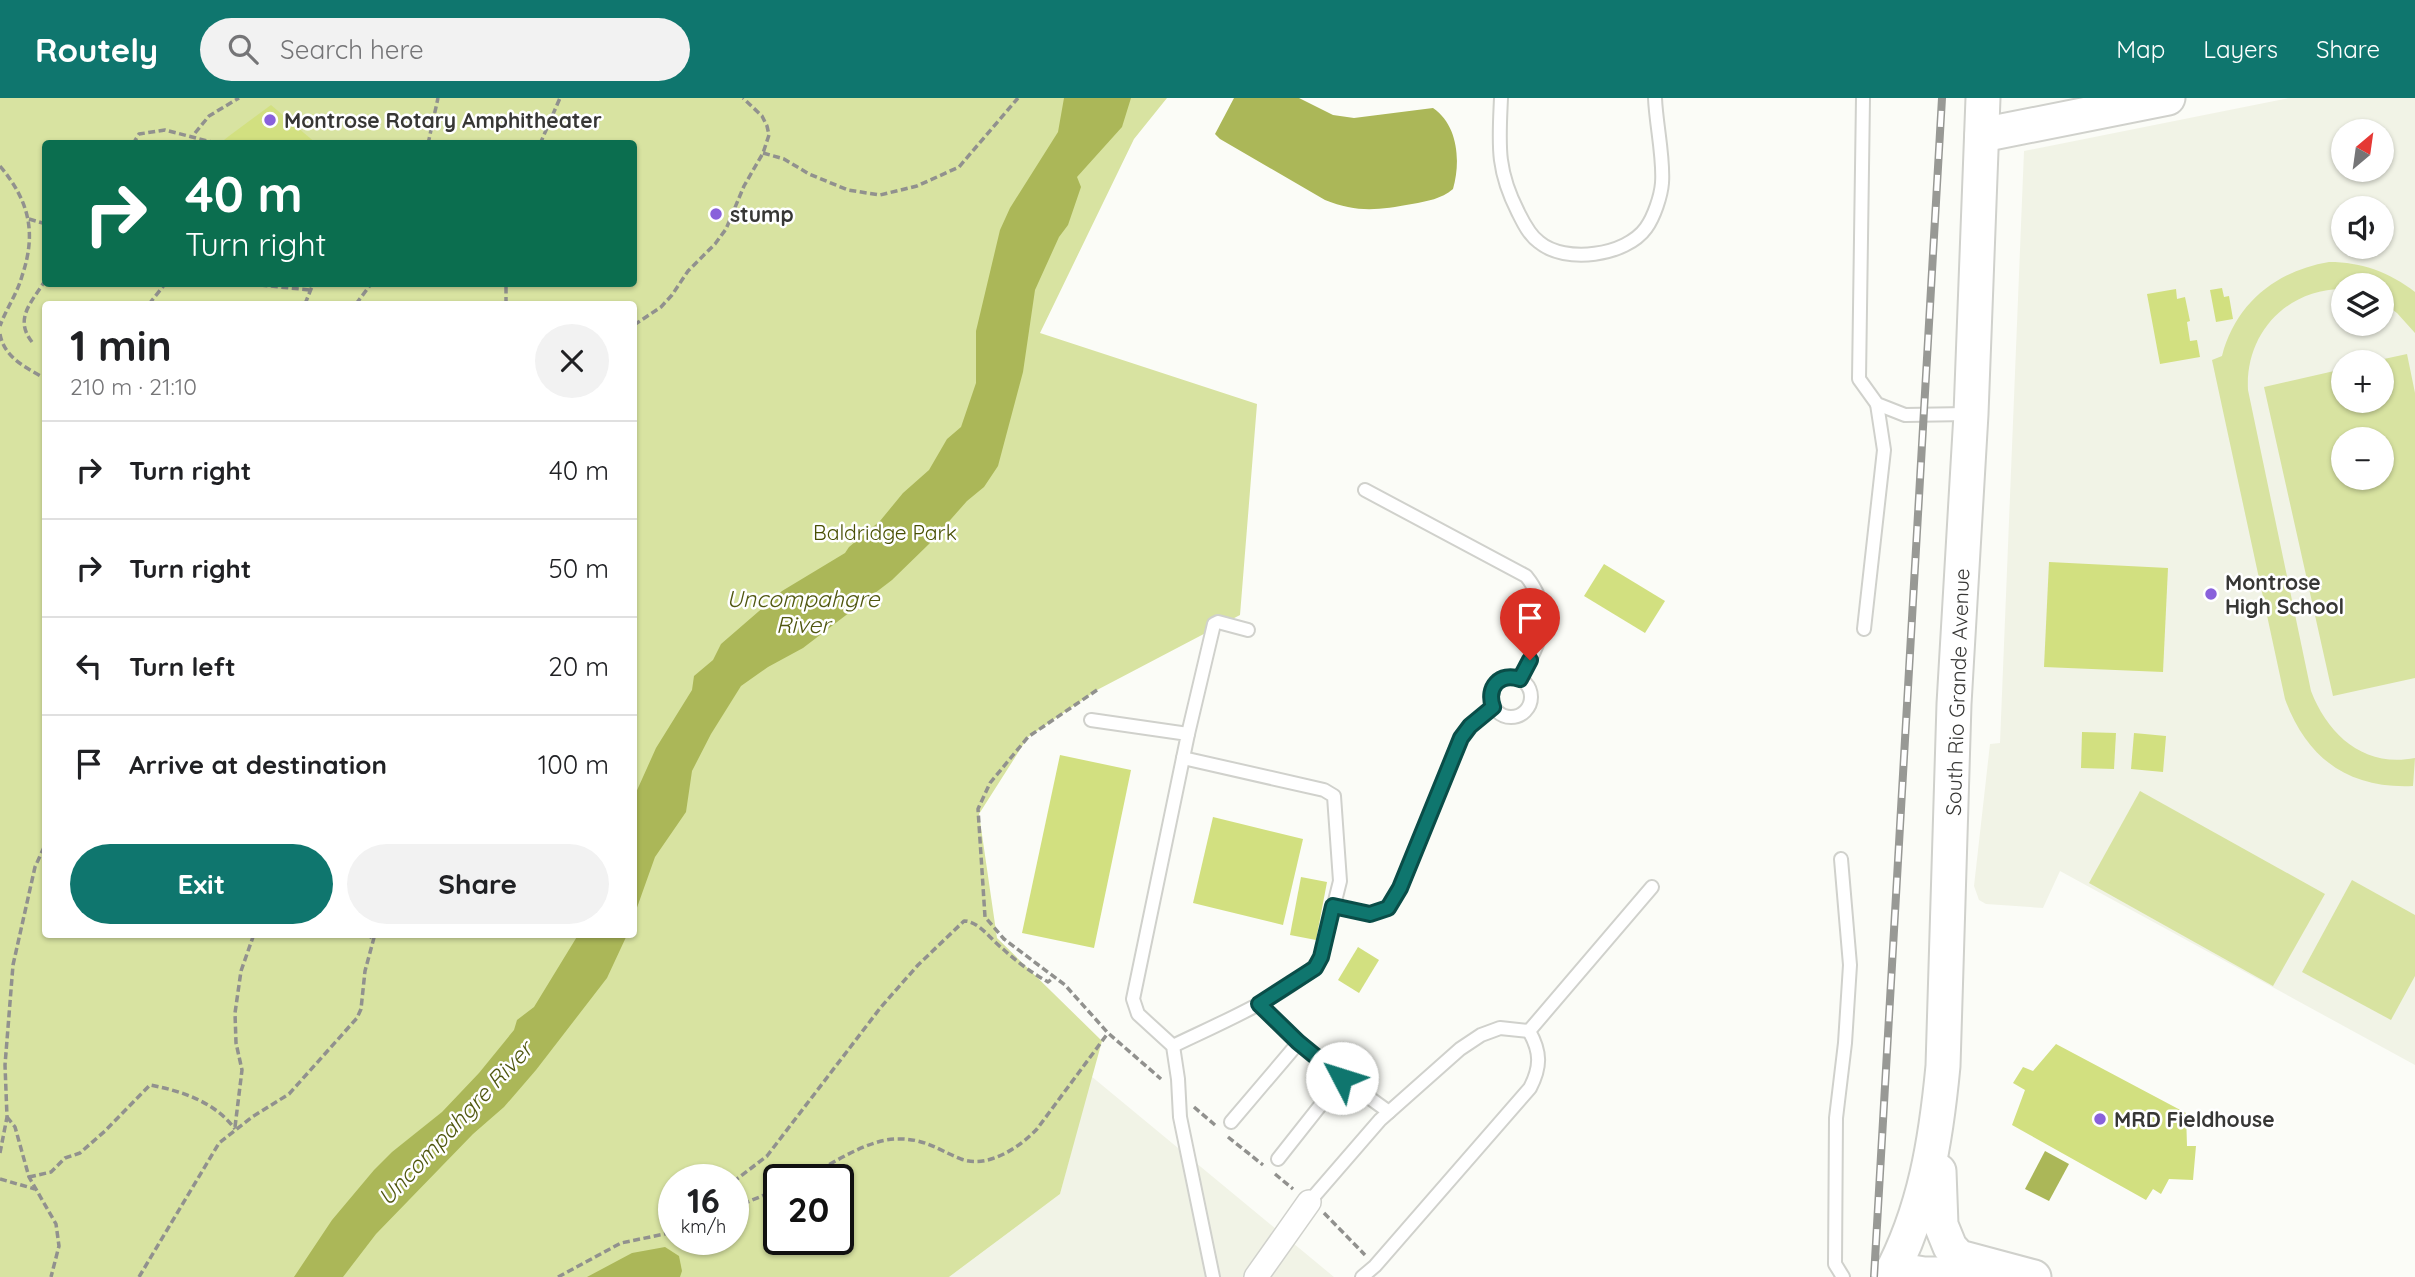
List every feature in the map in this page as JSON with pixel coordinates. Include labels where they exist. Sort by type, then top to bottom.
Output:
[{"type":"street","name":"South Rio Grande Avenue","points":[[1891,1273],[1906,1246],[1924,1190],[1939,1112],[1954,705],[1983,98]]},
{"type":"street","points":[[1982,135],[2168,98]]},
{"type":"street","points":[[1939,1112],[1941,1225],[1950,1247],[1959,1257],[2033,1277]]},
{"type":"street","points":[[1256,1277],[1309,1202]]},
{"type":"street","points":[[1891,1273],[2033,1277]]},
{"type":"lane","points":[[1501,98],[1498,142],[1500,165],[1510,197],[1523,223],[1538,242],[1549,248],[1590,255],[1630,241],[1646,229],[1654,211],[1662,183],[1655,98]]},
{"type":"lane","points":[[1863,98],[1858,379],[1877,404],[1884,450],[1864,629]]},
{"type":"lane","points":[[1877,404],[1905,415],[1970,414]]},
{"type":"lane","points":[[1364,490],[1525,576],[1536,589],[1543,619],[1541,641],[1520,679]]},
{"type":"lane","points":[[1213,1277],[1180,1117],[1173,1046],[1138,1014],[1133,999],[1188,734],[1214,624],[1218,622],[1248,630]]},
{"type":"lane","points":[[1508,677],[1520,679],[1526,683],[1532,696],[1527,709],[1516,717],[1502,716],[1493,707],[1490,694],[1496,682],[1508,677]]},
{"type":"lane","points":[[1333,906],[1370,914],[1388,908],[1400,888],[1461,738],[1470,726],[1493,707]]},
{"type":"lane","points":[[1091,720],[1188,734]]},
{"type":"lane","points":[[1173,1046],[1259,1004],[1315,968],[1321,957],[1340,881],[1334,796],[1324,790],[1183,758]]},
{"type":"lane","points":[[1841,859],[1850,965],[1845,1043],[1836,1118],[1835,1264],[1843,1277]]},
{"type":"lane","points":[[1530,1031],[1652,887]]},
{"type":"lane","points":[[1259,1004],[1298,1042],[1389,1112]]},
{"type":"lane","points":[[1309,1202],[1389,1112],[1460,1049],[1481,1035],[1500,1028],[1530,1031]]},
{"type":"lane","points":[[1362,1277],[1530,1088],[1538,1073],[1539,1057],[1530,1031]]},
{"type":"lane","points":[[1231,1122],[1298,1042]]},
{"type":"lane","points":[[1278,1159],[1342,1078]]},
{"type":"path","points":[[195,132],[209,116],[239,98]]},
{"type":"path","points":[[429,140],[438,98]]},
{"type":"path","points":[[542,140],[560,98]]},
{"type":"path","points":[[637,323],[661,307],[688,271],[715,244],[726,229],[744,186],[763,153],[769,135],[767,126],[762,116],[743,98]]},
{"type":"path","points":[[763,153],[784,159],[809,174],[848,190],[880,195],[916,186],[958,167],[1018,98]]},
{"type":"path","points":[[136,140],[139,134],[165,130],[204,140]]},
{"type":"path","points":[[0,166],[20,193],[29,219],[29,253],[22,278],[0,326]]},
{"type":"path","points":[[29,219],[42,223]]},
{"type":"path","points":[[32,342],[22,326],[24,315],[42,286]]},
{"type":"path","points":[[151,301],[163,287]]},
{"type":"path","points":[[280,287],[310,290]]},
{"type":"path","points":[[306,301],[312,287]]},
{"type":"path","points":[[0,334],[2,343],[18,363],[42,377]]},
{"type":"path","points":[[1097,690],[1028,737],[990,783],[978,809],[985,917],[1004,939],[1077,996],[1108,1033],[1342,1228],[1375,1265]]},
{"type":"path","points":[[0,1153],[7,1118],[5,1065],[13,965],[35,867],[42,852]]},
{"type":"path","points":[[749,1170],[767,1156],[881,1007],[964,920],[983,930],[1003,950],[1040,977],[1048,982],[1054,977]]},
{"type":"path","points":[[235,1129],[242,1070],[236,1043],[235,1013],[241,971],[253,938]]},
{"type":"path","points":[[139,1277],[219,1143],[235,1129],[289,1094],[357,1018],[374,938]]},
{"type":"path","points":[[833,1164],[871,1144],[895,1139],[917,1140],[937,1146],[964,1160],[994,1159],[1028,1139],[1108,1033]]},
{"type":"path","points":[[29,1177],[51,1172],[65,1158],[80,1153],[150,1085],[194,1097],[226,1117],[235,1129]]},
{"type":"path","points":[[7,1118],[15,1127],[29,1177],[56,1224],[59,1245],[51,1277]]},
{"type":"path","points":[[0,1179],[36,1189]]},
{"type":"path","points":[[558,1277],[621,1243],[658,1235]]},
{"type":"shaded area","name":"Montrose High School","points":[[2289,98],[2415,98],[2415,1065],[2060,871],[2043,908],[1986,904],[1979,900],[1974,886],[1990,744],[2000,743],[2024,151]]},
{"type":"shaded area","points":[[1091,1076],[1334,1277],[949,1277],[1060,1194]]},
{"type":"green space","name":"Baldridge Park","points":[[0,98],[1167,98],[1134,139],[1040,333],[1257,404],[1240,615],[1097,690],[1028,737],[979,814],[997,938],[1102,1041],[1060,1194],[949,1277],[0,1277]]},
{"type":"green space","points":[[2329,262],[2353,264],[2382,273],[2331,273],[2331,290],[2304,297],[2273,318],[2254,351],[2248,390],[2311,691],[2327,721],[2350,745],[2380,758],[2415,758],[2413,786],[2390,786],[2350,776],[2318,754],[2294,720],[2285,699],[2212,360],[2222,356],[2237,320],[2261,292],[2292,273]]},
{"type":"green space","points":[[2394,279],[2415,292],[2415,333],[2394,311]]},
{"type":"green space","points":[[2407,354],[2415,393],[2415,678],[2333,696],[2264,387],[2331,372],[2331,413],[2394,413],[2394,357]]},
{"type":"green space","points":[[2140,791],[2325,894],[2273,986],[2089,883]]},
{"type":"green space","points":[[2352,880],[2415,915],[2415,976],[2391,1020],[2302,972]]},
{"type":"water","name":"Uncompahgre River","points":[[1064,98],[1131,98],[1122,127],[1077,177],[1081,187],[1068,225],[1059,237],[1035,290],[1023,372],[998,466],[984,487],[967,501],[892,580],[803,648],[741,686],[692,771],[686,812],[655,857],[637,908],[637,790],[656,748],[692,690],[694,676],[713,660],[721,644],[782,591],[845,553],[880,521],[903,493],[929,470],[947,439],[961,427],[976,383],[976,331],[1000,230],[1010,208],[1058,132]]},
{"type":"water","points":[[1234,98],[1299,98],[1333,115],[1354,118],[1433,108],[1448,124],[1455,144],[1457,167],[1453,189],[1429,201],[1378,209],[1358,209],[1325,200],[1215,134]]},
{"type":"water","name":"Uncompahgre River","points":[[576,938],[626,938],[607,978],[536,1070],[504,1107],[473,1134],[376,1234],[343,1277],[294,1277],[332,1220],[374,1170],[442,1112],[479,1073],[514,1030],[517,1020],[534,1007]]},
{"type":"water","points":[[2045,1151],[2069,1164],[2049,1201],[2025,1189]]},
{"type":"water","points":[[658,1248],[658,1255],[677,1255],[682,1271],[680,1277],[587,1277],[632,1253]]},
{"type":"building","name":"Montrose Rotary Amphitheater","points":[[271,105],[312,140],[224,140]]},
{"type":"building","points":[[2222,288],[2224,297],[2229,296],[2233,319],[2216,322],[2210,290]]},
{"type":"building","points":[[2176,289],[2177,299],[2185,297],[2190,321],[2187,322],[2190,341],[2197,340],[2200,357],[2160,364],[2147,294]]},
{"type":"building","points":[[2049,562],[2168,568],[2163,672],[2044,667]]},
{"type":"building","points":[[1604,564],[1665,601],[1645,633],[1584,596]]},
{"type":"building","points":[[2082,732],[2116,733],[2114,769],[2081,768]]},
{"type":"building","points":[[2134,733],[2166,736],[2163,772],[2131,769]]},
{"type":"building","points":[[1060,755],[1131,770],[1094,948],[1022,933]]},
{"type":"building","points":[[1213,817],[1303,839],[1283,925],[1193,903]]},
{"type":"building","points":[[1301,877],[1327,882],[1316,940],[1290,935]]},
{"type":"building","points":[[1358,947],[1379,960],[1359,993],[1338,980]]},
{"type":"building","name":"MRD Fieldhouse","points":[[2056,1044],[2186,1113],[2187,1146],[2196,1146],[2193,1180],[2169,1179],[2161,1194],[2153,1189],[2146,1200],[2012,1125],[2025,1090],[2013,1083],[2023,1067],[2033,1071]]},
{"type":"railway","points":[[1874,1277],[1942,98]]},
{"type":"place","name":"Montrose Rotary Amphitheater","points":[[270,120]]},
{"type":"place","name":"stump","points":[[716,214]]},
{"type":"place","name":"Montrose High School","points":[[2211,594]]},
{"type":"place","name":"MRD Fieldhouse","points":[[2100,1119]]},
{"type":"route","points":[[1342,1078],[1298,1042],[1259,1004],[1315,968],[1321,957],[1333,906],[1370,914],[1388,908],[1400,888],[1461,738],[1470,726],[1493,707],[1490,694],[1496,682],[1508,677],[1520,679],[1530,660]]}]
